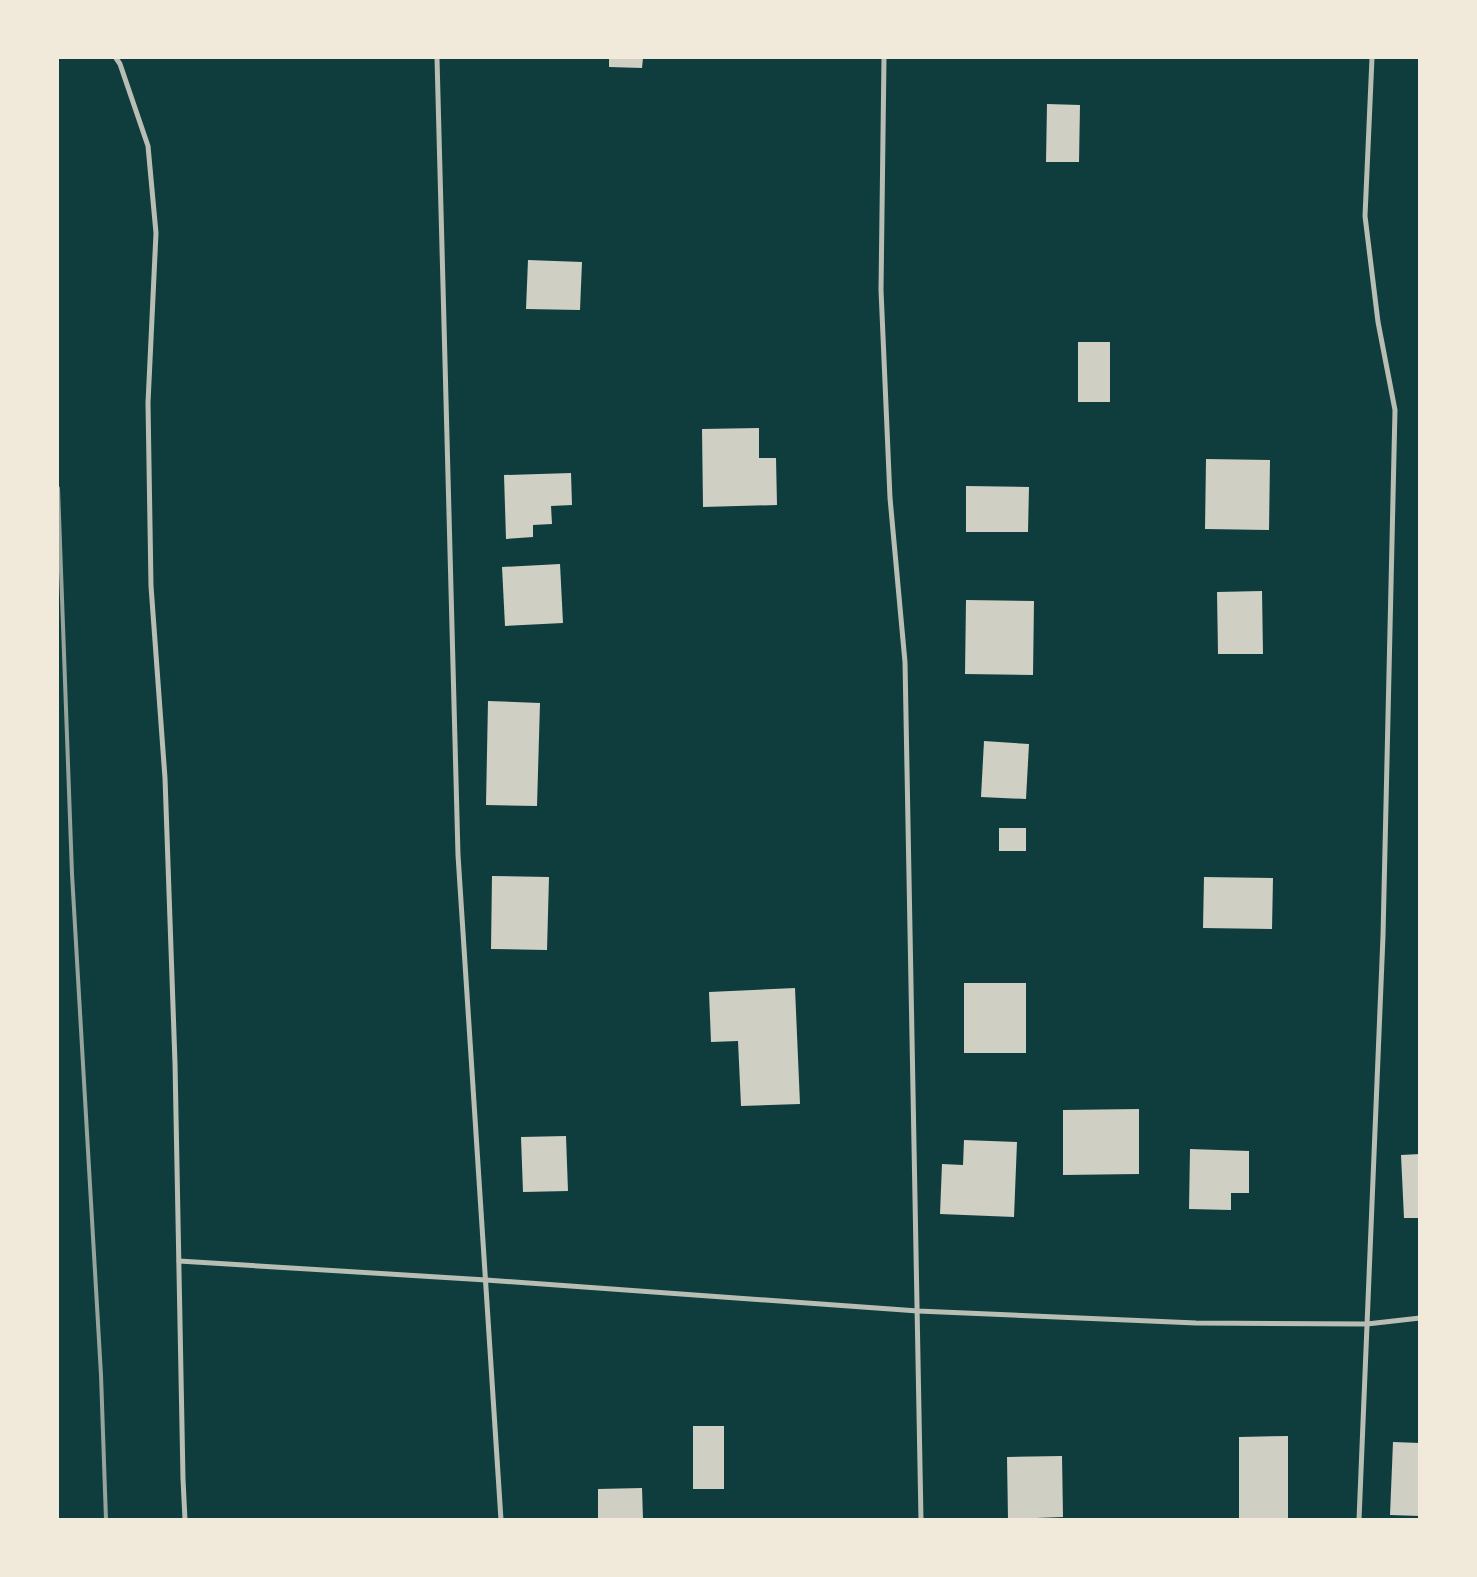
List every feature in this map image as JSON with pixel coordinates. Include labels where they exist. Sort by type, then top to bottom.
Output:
[{"type":"street","points":[[116,58],[120,64],[148,146],[156,233],[148,403],[150,577],[165,778],[175,1063],[183,1479],[186,1520]]},
{"type":"street","points":[[437,58],[458,854],[501,1520]]},
{"type":"street","points":[[884,58],[881,290],[890,498],[905,662],[921,1520]]},
{"type":"street","points":[[1359,1520],[1383,936],[1395,410],[1378,322],[1365,216],[1372,58]]},
{"type":"street","points":[[178,1261],[486,1280],[918,1311],[1196,1323],[1366,1324],[1420,1318]]},
{"type":"building","points":[[609,58],[643,58],[642,68],[609,67]]},
{"type":"building","points":[[1047,104],[1080,105],[1079,162],[1046,162]]},
{"type":"building","points":[[528,260],[582,262],[580,310],[526,309]]},
{"type":"building","points":[[1078,342],[1110,342],[1110,402],[1078,402]]},
{"type":"building","points":[[759,428],[759,458],[776,458],[777,505],[703,507],[702,429]]},
{"type":"building","points":[[1206,459],[1270,460],[1269,530],[1205,529]]},
{"type":"building","points":[[571,473],[572,505],[551,506],[552,524],[533,525],[533,537],[506,539],[504,475]]},
{"type":"building","points":[[966,486],[1029,487],[1028,532],[966,532]]},
{"type":"building","points":[[560,564],[563,623],[505,626],[502,567]]},
{"type":"building","points":[[1262,591],[1263,654],[1218,654],[1217,592]]},
{"type":"building","points":[[966,600],[1034,601],[1033,675],[965,674]]},
{"type":"building","points":[[488,701],[540,703],[537,806],[486,805]]},
{"type":"building","points":[[984,741],[1029,744],[1026,799],[981,797]]},
{"type":"building","points":[[999,828],[1026,828],[1026,851],[999,851]]},
{"type":"building","points":[[492,876],[549,877],[547,950],[491,949]]},
{"type":"building","points":[[1204,877],[1273,878],[1272,929],[1203,928]]},
{"type":"building","points":[[964,983],[1026,983],[1026,1053],[964,1053]]},
{"type":"building","points":[[795,988],[800,1104],[741,1106],[738,1041],[711,1042],[709,992]]},
{"type":"building","points":[[1139,1109],[1139,1174],[1063,1175],[1063,1110]]},
{"type":"building","points":[[566,1136],[568,1191],[523,1192],[521,1137]]},
{"type":"building","points":[[964,1140],[1017,1142],[1014,1217],[940,1214],[942,1164],[963,1165]]},
{"type":"building","points":[[1190,1149],[1249,1151],[1249,1193],[1231,1193],[1231,1210],[1189,1209]]},
{"type":"building","points":[[1420,1154],[1420,1218],[1404,1218],[1401,1155]]},
{"type":"building","points":[[693,1426],[724,1426],[724,1489],[693,1489]]},
{"type":"building","points":[[1288,1436],[1288,1520],[1239,1520],[1239,1437]]},
{"type":"building","points":[[1393,1442],[1420,1443],[1420,1516],[1390,1515]]},
{"type":"building","points":[[1062,1456],[1063,1517],[1008,1519],[1007,1457]]},
{"type":"building","points":[[642,1488],[643,1520],[598,1520],[598,1489]]},
{"type":"railway","points":[[58,488],[72,874],[101,1375],[106,1520]]}]
